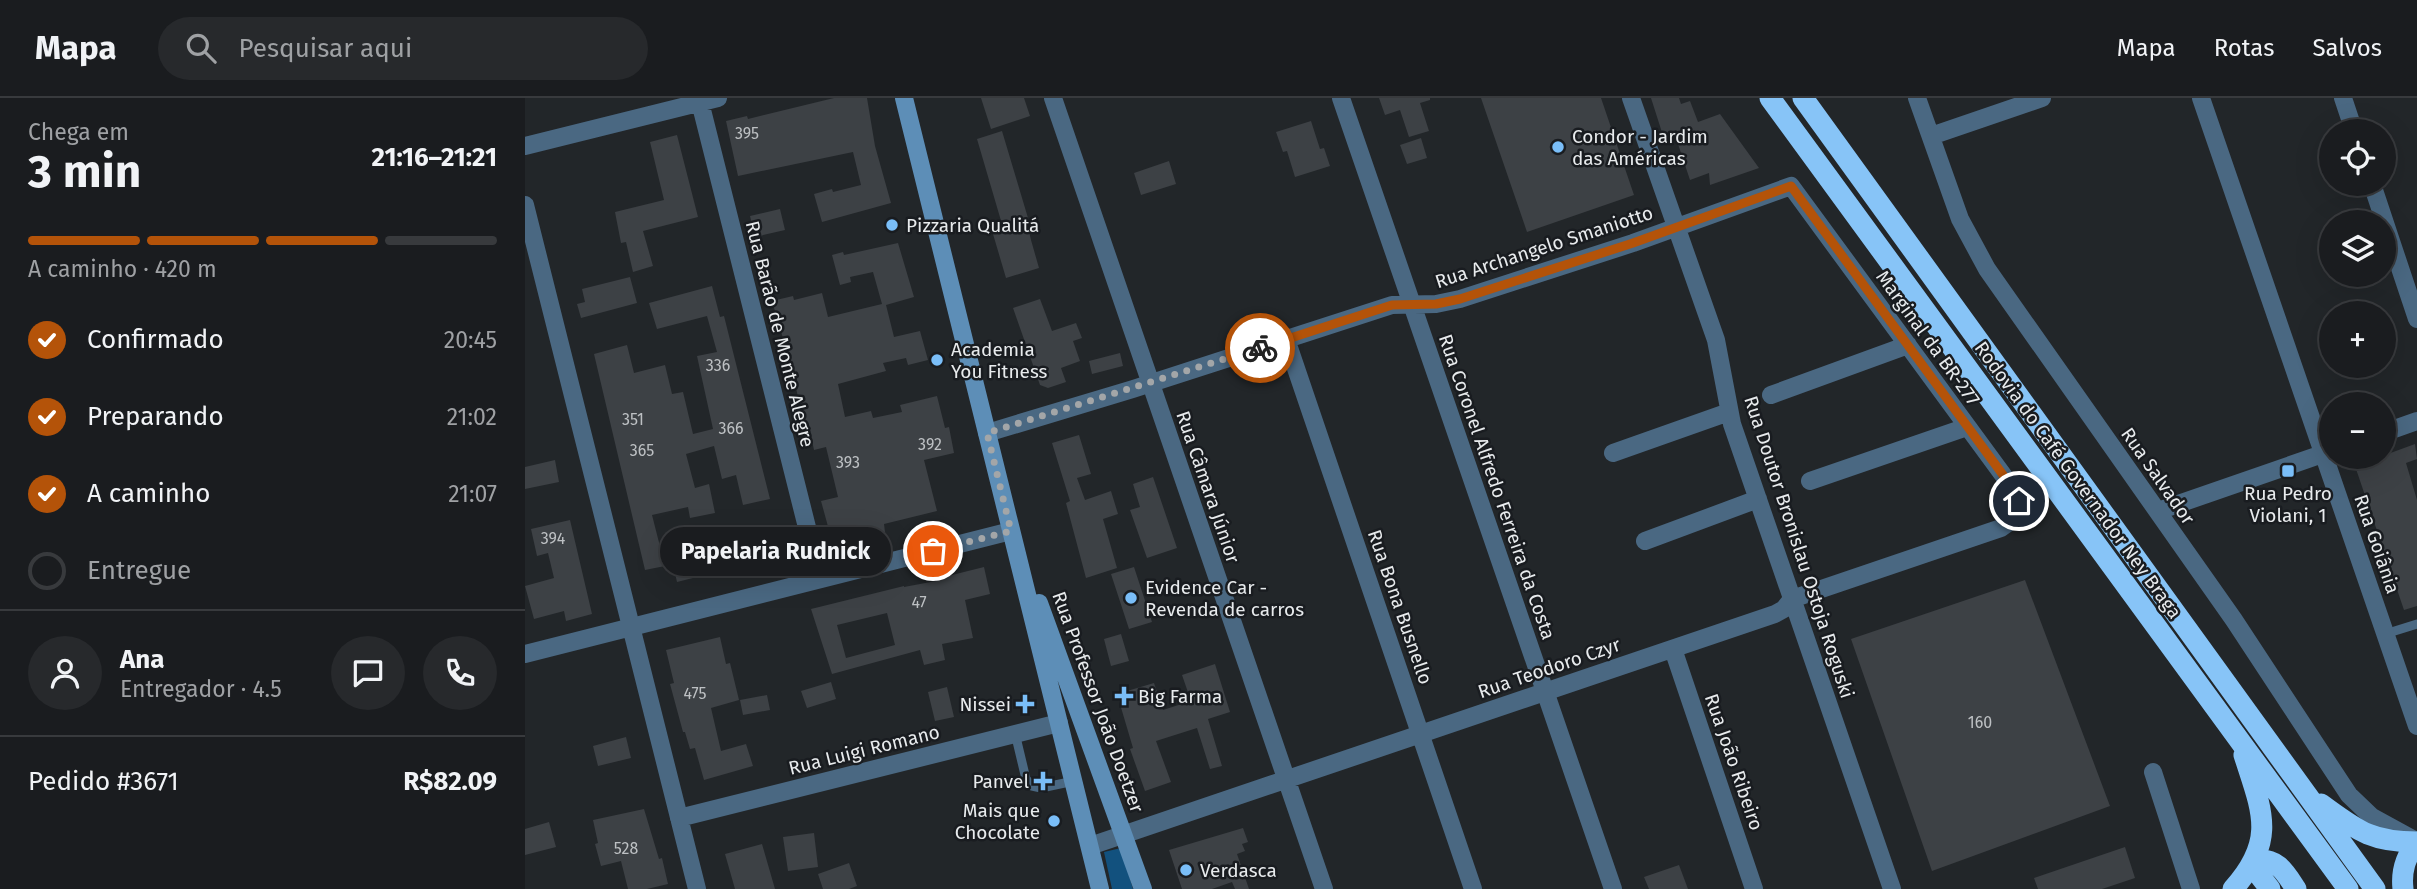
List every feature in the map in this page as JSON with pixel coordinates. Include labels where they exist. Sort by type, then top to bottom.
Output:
[{"type":"highway","name":"Rodovia do Café Governador Ney Braga","points":[[1770,98],[2348,889]]},
{"type":"highway","name":"Rodovia do Café Governador Ney Braga","points":[[1804,98],[2375,889]]},
{"type":"highway","points":[[2233,889],[2255,860],[2261,844],[2262,816],[2238,736]]},
{"type":"highway","points":[[2305,792],[2368,835],[2384,840],[2417,842]]},
{"type":"highway","points":[[2403,889],[2403,866],[2417,842]]},
{"type":"highway","points":[[2255,860],[2265,859],[2279,865],[2297,889]]},
{"type":"highway","points":[[2255,860],[2260,876],[2270,889]]},
{"type":"main road","name":"Rua Professor João Doetzer","points":[[904,98],[1100,889]]},
{"type":"main road","name":"Rua Professor João Doetzer","points":[[1011,531],[1143,889]]},
{"type":"street","name":"Rua Câmara Júnior","points":[[1053,98],[1324,889]]},
{"type":"street","name":"Rua Coronel Alfredo Ferreira da Costa","points":[[1341,98],[1613,889]]},
{"type":"street","name":"Rua Doutor Bronislau Ostoja Roguski","points":[[1631,98],[1720,354],[1729,412],[1892,889]]},
{"type":"street","name":"Rua Salvador","points":[[1917,98],[1959,219],[1975,252],[2266,667],[2349,795],[2372,817],[2417,842]]},
{"type":"street","points":[[1931,136],[2042,98]]},
{"type":"street","name":"Rua Goiânia","points":[[2201,98],[2319,430]]},
{"type":"street","points":[[2343,98],[2350,119]]},
{"type":"street","points":[[525,146],[706,99]]},
{"type":"street","name":"Rua Barão de Monte Alegre","points":[[706,99],[820,579]]},
{"type":"street","name":"Rua Archangelo Smaniotto","points":[[987,433],[1392,305],[1413,306],[1460,299],[1791,186]]},
{"type":"street","name":"Marginal da BR-277","points":[[1791,186],[2017,494],[2018,509],[2015,518]]},
{"type":"street","points":[[2376,196],[2417,319]]},
{"type":"street","points":[[525,205],[697,889]]},
{"type":"street","name":"Rua Bona Busnello","points":[[1286,339],[1473,889]]},
{"type":"street","points":[[1771,395],[1908,345]]},
{"type":"street","points":[[1613,453],[1729,412]]},
{"type":"street","points":[[2396,428],[2417,421]]},
{"type":"street","points":[[1810,481],[1967,427]]},
{"type":"street","points":[[2158,512],[2319,455]]},
{"type":"street","name":"Rua Goiânia","points":[[2332,469],[2417,726]]},
{"type":"street","points":[[1645,541],[1758,499]]},
{"type":"street","name":"Rua Teodoro Czyr","points":[[1090,846],[1775,614],[1792,599],[2001,528],[2015,518]]},
{"type":"street","points":[[525,654],[1011,531]]},
{"type":"street","name":"Rua João Ribeiro","points":[[1673,649],[1754,889]]},
{"type":"street","name":"Rua Luigi Romano","points":[[679,818],[1059,723]]},
{"type":"street","points":[[2153,772],[2191,889]]},
{"type":"lane","points":[[2385,634],[2417,624]]},
{"type":"lane","points":[[1015,733],[1026,779],[1032,786],[1041,788],[1074,781]]},
{"type":"shaded area","points":[[1121,848],[1133,889],[1112,889],[1104,852]]},
{"type":"building","points":[[834,98],[867,98],[875,146],[891,203],[822,222],[814,194],[861,185],[853,152],[738,176],[726,121],[747,116],[748,119]]},
{"type":"building","points":[[981,98],[1024,98],[1030,116],[991,129]]},
{"type":"building","points":[[1379,98],[1430,98],[1420,103],[1429,131],[1409,137],[1400,110],[1385,115]]},
{"type":"building","name":"Condor - Jardim das Américas","points":[[1481,98],[1601,98],[1634,195],[1527,232]]},
{"type":"building","points":[[1651,98],[1679,98],[1681,104],[1690,101],[1698,122],[1720,114],[1759,168],[1710,185],[1709,173],[1690,180],[1677,141],[1666,145]]},
{"type":"building","points":[[1311,121],[1320,149],[1324,148],[1330,166],[1295,177],[1287,151],[1283,152],[1276,132]]},
{"type":"building","points":[[1002,131],[1028,218],[1026,219],[1039,268],[1006,278],[993,234],[1004,231],[977,139]]},
{"type":"building","points":[[677,135],[698,217],[643,231],[653,266],[633,272],[626,242],[621,243],[615,212],[664,200],[650,142]]},
{"type":"building","points":[[1421,138],[1427,158],[1407,164],[1400,145]]},
{"type":"building","points":[[1169,161],[1176,184],[1141,195],[1134,173]]},
{"type":"building","points":[[780,209],[785,230],[755,237],[750,216]]},
{"type":"building","points":[[898,243],[914,297],[886,305],[894,337],[920,331],[928,360],[908,365],[906,358],[883,363],[886,371],[838,384],[845,417],[871,411],[873,418],[902,412],[900,405],[937,396],[945,428],[949,427],[954,453],[924,460],[937,511],[884,524],[885,532],[866,536],[867,544],[829,554],[827,542],[832,541],[821,501],[838,497],[826,447],[814,450],[808,422],[804,423],[772,301],[793,296],[794,300],[822,293],[828,317],[882,304],[873,272],[850,277],[851,282],[840,285],[832,255],[843,252],[844,255]]},
{"type":"building","points":[[630,277],[637,303],[581,318],[577,304],[585,302],[582,289]]},
{"type":"building","points":[[712,286],[720,317],[724,316],[770,499],[743,505],[736,475],[722,479],[714,446],[686,454],[695,488],[709,484],[715,513],[690,518],[688,507],[652,515],[665,566],[645,570],[594,354],[627,345],[634,373],[665,365],[672,394],[683,392],[693,434],[713,429],[697,356],[717,352],[707,316],[657,329],[649,303]]},
{"type":"building","points":[[1040,299],[1052,331],[1076,323],[1082,338],[1073,341],[1080,361],[1061,368],[1066,382],[1048,388],[1040,385],[1013,308]]},
{"type":"building","points":[[1120,353],[1123,366],[1092,374],[1089,361]]},
{"type":"building","points":[[1079,435],[1091,474],[1077,478],[1085,500],[1111,491],[1118,514],[1103,519],[1117,568],[1086,578],[1066,503],[1070,501],[1052,443]]},
{"type":"building","points":[[2415,444],[2417,459],[2406,463],[2417,500],[2417,606],[2404,610],[2356,469],[2396,469],[2396,451]]},
{"type":"building","points":[[555,460],[559,482],[525,489],[525,467]]},
{"type":"building","points":[[1153,477],[1177,548],[1147,558],[1130,510],[1140,507],[1133,484]]},
{"type":"building","points":[[570,520],[592,614],[566,621],[564,611],[534,619],[525,586],[554,578],[548,553],[537,556],[531,529]]},
{"type":"building","points":[[777,537],[782,555],[756,562],[751,544]]},
{"type":"building","points":[[711,550],[717,572],[677,582],[672,560]]},
{"type":"building","points":[[984,567],[990,594],[965,600],[973,638],[942,644],[945,660],[924,665],[920,650],[832,674],[811,609]],"holes":[[[887,613],[895,645],[846,658],[837,625]]]},
{"type":"building","name":"Evidence Car - Revenda de carros","points":[[1134,567],[1152,622],[1129,629],[1111,574]]},
{"type":"building","points":[[2025,580],[2110,806],[1932,871],[1851,639]]},
{"type":"building","points":[[1121,634],[1129,661],[1111,666],[1104,639]]},
{"type":"building","points":[[720,637],[739,700],[711,708],[721,751],[746,744],[753,766],[704,780],[695,748],[690,749],[683,732],[670,684],[674,683],[666,650]]},
{"type":"building","points":[[1215,664],[1230,712],[1208,719],[1222,766],[1210,769],[1197,728],[1156,741],[1171,782],[1145,791],[1130,749],[1133,748],[1117,694],[1154,683],[1163,710],[1191,701],[1182,675]]},
{"type":"building","points":[[831,682],[836,699],[807,708],[801,691]]},
{"type":"building","points":[[947,687],[954,717],[935,721],[928,692]]},
{"type":"building","points":[[767,695],[770,710],[743,715],[740,700]]},
{"type":"building","points":[[626,737],[631,758],[598,766],[593,746]]},
{"type":"building","points":[[644,809],[659,859],[662,858],[668,884],[647,889],[628,889],[621,861],[601,866],[595,844],[598,843],[593,820]]},
{"type":"building","points":[[549,822],[556,847],[525,855],[525,829]]},
{"type":"building","points":[[1243,828],[1248,842],[1242,844],[1245,851],[1237,854],[1249,889],[1235,889],[1232,882],[1212,889],[1182,889],[1169,850]]},
{"type":"building","points":[[814,833],[818,867],[788,871],[783,837]]},
{"type":"building","points":[[762,844],[775,889],[735,889],[725,854]]},
{"type":"building","points":[[2125,847],[2135,878],[2102,889],[2038,889],[2034,878]]},
{"type":"building","points":[[849,863],[857,886],[849,889],[823,889],[818,874]]},
{"type":"building","points":[[1679,865],[1688,889],[1649,889],[1644,877]]},
{"type":"way so far","points":[[933,551],[1011,531],[987,433],[1260,348]]},
{"type":"place","name":"Condor - Jardim das Américas","points":[[1558,147]]},
{"type":"place","name":"Pizzaria Qualitá","points":[[892,225]]},
{"type":"place","name":"Academia You Fitness","points":[[937,360]]},
{"type":"place","name":"Rua Pedro Violani, 1","points":[[2288,471]]},
{"type":"place","name":"Papelaria Rudnick","points":[[933,551]]},
{"type":"place","name":"Evidence Car - Revenda de carros","points":[[1131,598]]},
{"type":"place","name":"Big Farma","points":[[1124,696]]},
{"type":"place","name":"Nissei","points":[[1025,704]]},
{"type":"place","name":"Panvel","points":[[1043,781]]},
{"type":"place","name":"Mais que Chocolate","points":[[1054,821]]},
{"type":"place","name":"Verdasca","points":[[1186,870]]},
{"type":"route","points":[[1260,348],[1392,305],[1436,304],[1460,299],[1633,243],[1791,186],[2017,494],[2019,501]]}]
